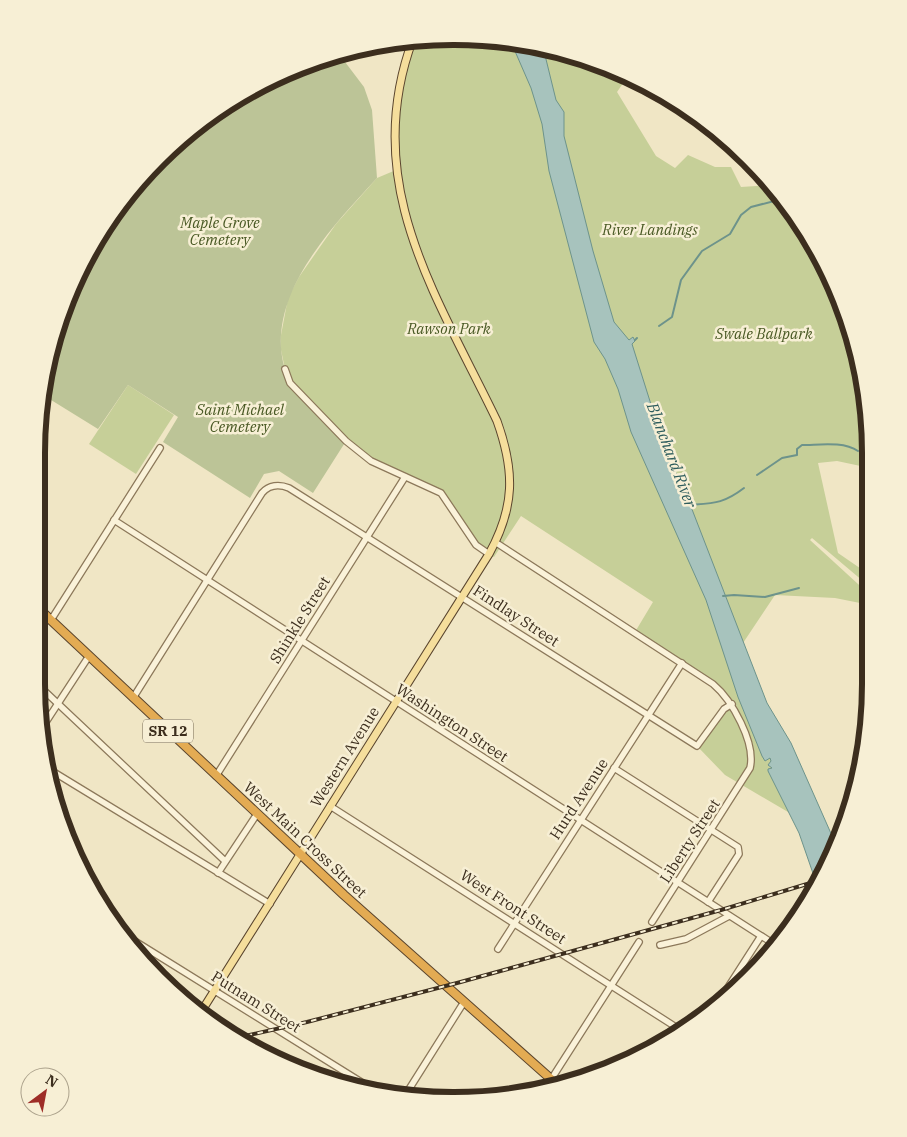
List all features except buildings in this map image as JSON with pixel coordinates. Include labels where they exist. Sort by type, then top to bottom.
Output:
[{"type":"highway","name":"West Main Cross Street","points":[[45,615],[300,855],[551,1079]]},
{"type":"main road","name":"Western Avenue","points":[[205,1008],[488,554],[503,524],[509,500],[510,470],[507,449],[497,421],[415,250],[399,192],[395,153],[396,116],[402,75],[410,47]]},
{"type":"street","points":[[285,369],[290,383],[350,445],[378,466],[442,493],[476,545],[488,554]]},
{"type":"street","points":[[51,620],[160,448]]},
{"type":"street","name":"Shinkle Street","points":[[216,776],[405,477]]},
{"type":"street","name":"Findlay Street","points":[[208,579],[262,493],[272,486],[289,488],[697,746],[724,709],[732,704]]},
{"type":"street","name":"Washington Street","points":[[114,520],[770,942]]},
{"type":"street","points":[[495,542],[682,663],[720,690],[732,704]]},
{"type":"street","points":[[133,698],[208,579]]},
{"type":"street","points":[[47,721],[89,656]]},
{"type":"street","name":"Hurd Avenue","points":[[498,949],[682,663]]},
{"type":"street","points":[[45,692],[225,861]]},
{"type":"street","name":"Liberty Street","points":[[652,922],[748,773],[751,756],[732,704]]},
{"type":"street","points":[[614,768],[738,848],[739,854],[708,902]]},
{"type":"street","points":[[55,773],[270,904]]},
{"type":"street","name":"West Front Street","points":[[330,806],[675,1026]]},
{"type":"street","points":[[218,873],[257,814]]},
{"type":"street","points":[[660,945],[686,939],[729,916]]},
{"type":"street","points":[[730,984],[761,936]]},
{"type":"street","points":[[551,1079],[639,942]]},
{"type":"street","name":"Putnam Street","points":[[138,943],[359,1080]]},
{"type":"street","points":[[409,1090],[464,1002]]},
{"type":"green space","points":[[454,45],[507,48],[559,59],[585,67],[624,82],[617,92],[656,156],[675,168],[688,155],[715,167],[731,167],[741,187],[762,186],[778,205],[807,249],[831,297],[840,322],[848,348],[859,400],[862,466],[837,461],[818,463],[838,553],[862,570],[862,580],[812,538],[810,540],[862,588],[862,603],[835,598],[775,595],[743,643],[737,647],[811,813],[788,812],[725,775],[697,746],[729,701],[722,692],[635,632],[653,602],[521,516],[494,557],[480,548],[444,496],[371,461],[290,383],[281,350],[281,335],[288,298],[299,277],[336,224],[377,178],[396,170],[396,108],[412,47]]},
{"type":"green space","name":"Maple Grove Cemetery","points":[[344,60],[364,87],[372,110],[377,178],[324,238],[308,261],[295,285],[285,310],[281,336],[283,362],[290,384],[346,441],[313,493],[279,471],[264,474],[250,498],[163,442],[178,417],[128,385],[98,429],[48,398],[59,348],[76,297],[100,249],[114,227],[146,184],[184,146],[205,129],[249,100],[273,87],[297,76]]},
{"type":"green space","points":[[128,385],[174,415],[136,474],[89,444]]},
{"type":"water","name":"Blanchard River","points":[[514,49],[545,56],[556,100],[564,112],[564,136],[593,251],[614,322],[629,340],[633,337],[635,341],[632,344],[665,449],[688,499],[767,703],[791,743],[832,836],[814,876],[799,833],[768,771],[768,769],[772,768],[768,765],[771,761],[770,758],[765,761],[762,756],[738,697],[706,600],[631,432],[618,389],[605,359],[594,342],[549,171],[542,124],[531,88]]},
{"type":"waterway","points":[[659,326],[672,317],[681,280],[702,251],[730,234],[741,215],[751,207],[775,201]]},
{"type":"waterway","points":[[757,475],[782,458],[797,455],[797,449],[802,445],[838,445],[858,451]]},
{"type":"waterway","points":[[688,505],[718,502],[744,488]]},
{"type":"waterway","points":[[723,596],[765,597],[799,588]]},
{"type":"railway","points":[[247,1036],[457,983],[721,910],[810,883]]},
{"type":"park label","name":"River Landings","points":[[650,230]]},
{"type":"park label","name":"Rawson Park","points":[[449,329]]},
{"type":"park label","name":"Swale Ballpark","points":[[764,334]]},
{"type":"park label","name":"Saint Michael Cemetery","points":[[240,418]]}]
